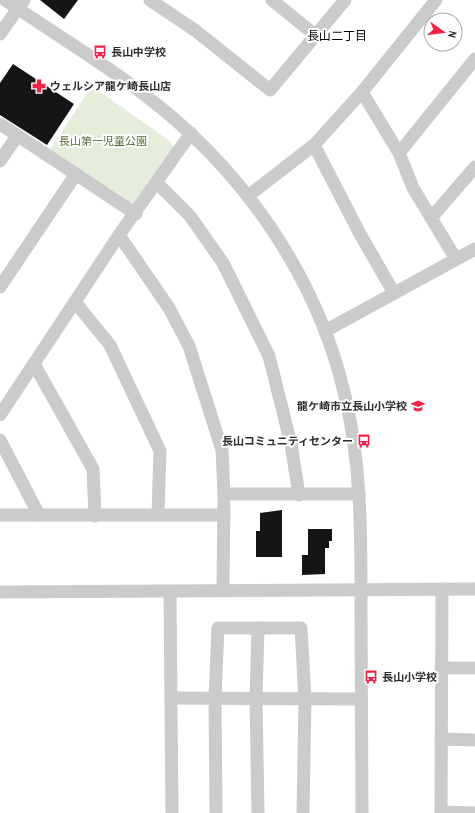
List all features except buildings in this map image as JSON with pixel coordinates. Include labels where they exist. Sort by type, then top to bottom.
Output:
[{"type":"street","points":[[5,0],[21,4],[132,86],[191,133],[248,196],[278,236],[310,296],[325,331],[345,395],[353,432],[360,494],[362,813]]},
{"type":"street","points":[[150,0],[196,31],[270,90],[345,0]]},
{"type":"street","points":[[272,0],[315,35]]},
{"type":"street","points":[[248,196],[314,145],[362,92],[436,0]]},
{"type":"street","points":[[0,34],[21,4]]},
{"type":"street","points":[[398,153],[475,60]]},
{"type":"street","points":[[362,92],[398,153],[412,188],[456,259]]},
{"type":"street","points":[[0,124],[136,214]]},
{"type":"street","points":[[0,415],[119,235],[136,214],[191,133]]},
{"type":"street","points":[[0,161],[17,136]]},
{"type":"street","points":[[314,145],[360,234],[394,293]]},
{"type":"street","points":[[431,218],[475,167]]},
{"type":"street","points":[[0,287],[76,174]]},
{"type":"street","points":[[157,183],[190,216],[223,263],[269,356],[291,444],[299,495]]},
{"type":"street","points":[[119,235],[169,308],[189,346],[222,450],[224,494],[223,590]]},
{"type":"street","points":[[325,331],[475,249]]},
{"type":"street","points":[[75,302],[110,345],[160,451],[158,514]]},
{"type":"street","points":[[34,364],[93,469],[95,516]]},
{"type":"street","points":[[0,440],[39,515]]},
{"type":"street","points":[[224,494],[360,494]]},
{"type":"street","points":[[0,515],[224,515]]},
{"type":"street","points":[[442,589],[441,813],[475,813]]},
{"type":"street","points":[[0,592],[170,592],[223,590],[361,591],[475,589]]},
{"type":"street","points":[[170,592],[172,813]]},
{"type":"street","points":[[216,813],[215,698],[218,628],[301,628],[304,699],[303,813]]},
{"type":"street","points":[[258,628],[256,698],[258,813]]},
{"type":"street","points":[[441,668],[475,668]]},
{"type":"street","points":[[171,698],[362,699]]},
{"type":"street","points":[[441,740],[475,740]]},
{"type":"green space","name":"長山第一児童公園","points":[[92,86],[171,142],[174,150],[135,209],[49,151]]},
{"type":"place","name":"長山中学校","points":[[100,52]]},
{"type":"place","name":"ウェルシア龍ケ崎長山店","points":[[39,86]]},
{"type":"place","name":"龍ケ崎市立長山小学校","points":[[418,406]]},
{"type":"place","name":"長山コミュニティセンター","points":[[364,441]]},
{"type":"place","name":"長山小学校","points":[[371,677]]},
{"type":"district","name":"長山二丁目","points":[[337,36]]}]
